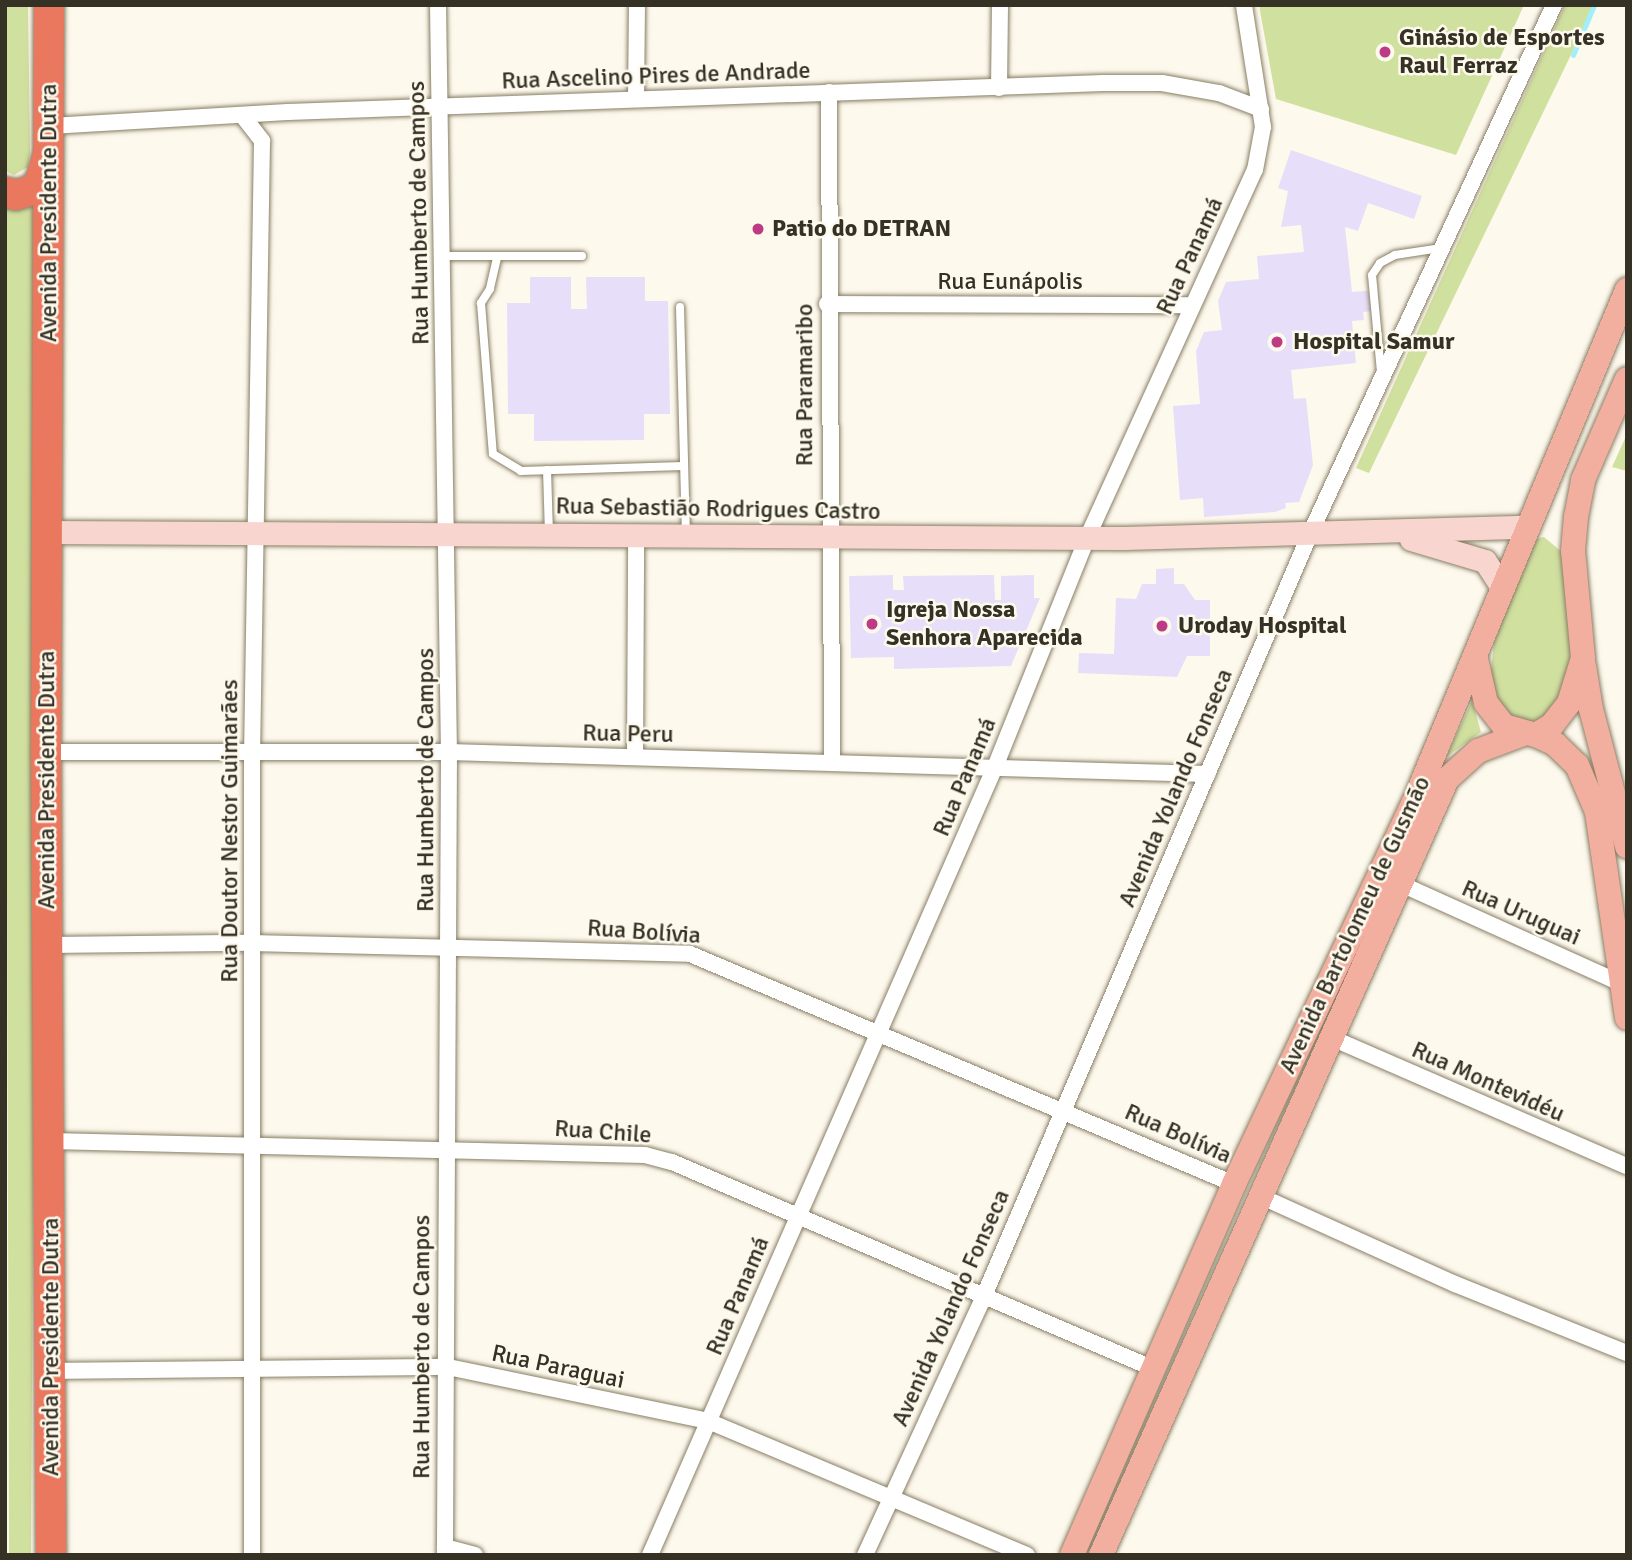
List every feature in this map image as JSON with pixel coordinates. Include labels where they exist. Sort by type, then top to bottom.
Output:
[{"type":"highway","name":"Avenida Presidente Dutra","points":[[49,5],[46,752],[52,1371],[51,1555]]},
{"type":"highway","points":[[5,192],[16,195],[40,182],[50,135]]},
{"type":"main road","name":"Avenida Bartolomeu de Gusmão","points":[[1072,1555],[1234,1184],[1476,659],[1525,527],[1627,289]]},
{"type":"main road","points":[[1627,379],[1583,480],[1573,551],[1583,658],[1591,709],[1627,846]]},
{"type":"main road","points":[[1530,734],[1552,725],[1569,703],[1583,658]]},
{"type":"main road","points":[[1476,659],[1486,703],[1504,726],[1555,744],[1577,765],[1597,811],[1627,1018]]},
{"type":"main road","name":"Avenida Bartolomeu de Gusmão","points":[[1101,1555],[1447,779],[1478,751],[1530,734]]},
{"type":"street","name":"Rua Humberto de Campos","points":[[438,5],[449,752],[449,948],[444,1149],[448,1367],[445,1551]]},
{"type":"street","points":[[636,99],[637,5]]},
{"type":"street","points":[[999,88],[1000,5]]},
{"type":"street","name":"Rua Panamá","points":[[650,1555],[995,767],[1087,538],[1255,170],[1262,146],[1261,109],[1244,5]]},
{"type":"street","name":"Avenida Yolando Fonseca","points":[[865,1555],[984,1296],[1062,1108],[1310,534],[1555,5]]},
{"type":"street","name":"Rua Ascelino Pires de Andrade","points":[[50,135],[243,115],[828,92],[1162,83],[1219,93],[1261,109]]},
{"type":"street","name":"Rua Paramaribo","points":[[828,92],[828,536],[832,761]]},
{"type":"street","name":"Rua Doutor Nestor Guimarães","points":[[243,115],[262,141],[258,535],[252,754],[252,1555]]},
{"type":"street","name":"Rua Eunápolis","points":[[827,304],[1192,305]]},
{"type":"street","name":"Rua Sebastião Rodrigues Castro","points":[[48,532],[1087,538],[1387,533],[1525,527]]},
{"type":"street","name":"Rua Sebastião Rodrigues Castro","points":[[1387,533],[1485,561],[1502,587]]},
{"type":"street","points":[[635,757],[636,534]]},
{"type":"street","name":"Rua Peru","points":[[46,752],[449,752],[832,761],[1208,774]]},
{"type":"street","name":"Rua Uruguai","points":[[1401,884],[1622,984]]},
{"type":"street","name":"Rua Bolívia","points":[[48,945],[251,943],[691,954],[1062,1108],[1234,1184]]},
{"type":"street","name":"Rua Montevidéu","points":[[1332,1038],[1627,1166]]},
{"type":"street","name":"Rua Chile","points":[[50,1141],[251,1148],[444,1149],[645,1155],[672,1162],[1152,1368]]},
{"type":"street","points":[[1260,1196],[1455,1283],[1627,1353]]},
{"type":"street","name":"Rua Paraguai","points":[[52,1371],[448,1367],[708,1421],[892,1496],[1027,1555]]},
{"type":"street","points":[[445,1551],[475,1555]]},
{"type":"lane","points":[[1382,382],[1372,275],[1380,263],[1395,255],[1443,248]]},
{"type":"lane","points":[[442,256],[582,256]]},
{"type":"lane","points":[[497,258],[490,289],[481,303],[493,454],[521,471],[683,466]]},
{"type":"lane","points":[[680,307],[686,534]]},
{"type":"lane","points":[[547,470],[549,533]]},
{"type":"green space","points":[[5,5],[28,5],[30,153],[28,167],[14,175],[5,171]]},
{"type":"green space","name":"Ginásio de Esportes Raul Ferraz","points":[[1259,5],[1524,5],[1456,155],[1276,99]]},
{"type":"green space","points":[[1565,5],[1595,5],[1369,473],[1356,468]]},
{"type":"green space","points":[[42,197],[38,312],[31,1555],[9,1555],[5,201]]},
{"type":"green space","points":[[1627,434],[1627,471],[1612,467]]},
{"type":"green space","points":[[1544,537],[1563,553],[1573,645],[1567,676],[1549,718],[1521,723],[1498,704],[1490,679],[1494,643],[1516,572],[1534,539]]},
{"type":"green space","points":[[1472,701],[1481,732],[1446,757]]},
{"type":"building","name":"Hospital Samur","points":[[1291,150],[1422,196],[1414,219],[1368,203],[1358,231],[1345,227],[1352,292],[1378,290],[1380,310],[1363,312],[1364,320],[1352,321],[1356,363],[1291,370],[1294,399],[1306,398],[1313,465],[1299,502],[1285,503],[1286,508],[1275,512],[1204,517],[1203,498],[1180,500],[1173,406],[1200,404],[1196,351],[1204,332],[1222,330],[1218,301],[1226,282],[1259,279],[1257,256],[1304,252],[1301,225],[1281,227],[1288,191],[1278,188]]},
{"type":"building","points":[[530,277],[571,277],[571,309],[587,309],[586,277],[645,277],[645,301],[668,301],[670,414],[644,414],[644,440],[534,441],[534,414],[508,414],[507,303],[530,303]]},
{"type":"building","name":"Uroday Hospital","points":[[1174,568],[1174,584],[1184,584],[1195,600],[1210,600],[1210,656],[1187,656],[1177,677],[1078,673],[1079,653],[1114,654],[1116,598],[1136,599],[1142,584],[1156,584],[1156,569]]},
{"type":"building","points":[[893,575],[893,590],[904,590],[903,576],[994,575],[995,600],[1001,600],[1001,576],[1034,575],[1034,598],[1040,598],[1011,666],[894,669],[894,657],[851,658],[849,576]]},
{"type":"waterway","points":[[1573,55],[1594,5]]},
{"type":"place","name":"Ginásio de Esportes Raul Ferraz","points":[[1385,52]]},
{"type":"place","name":"Patio do DETRAN","points":[[758,229]]},
{"type":"place","name":"Hospital Samur","points":[[1277,342]]},
{"type":"place","name":"Igreja Nossa Senhora Aparecida","points":[[872,624]]},
{"type":"place","name":"Uroday Hospital","points":[[1162,626]]}]
